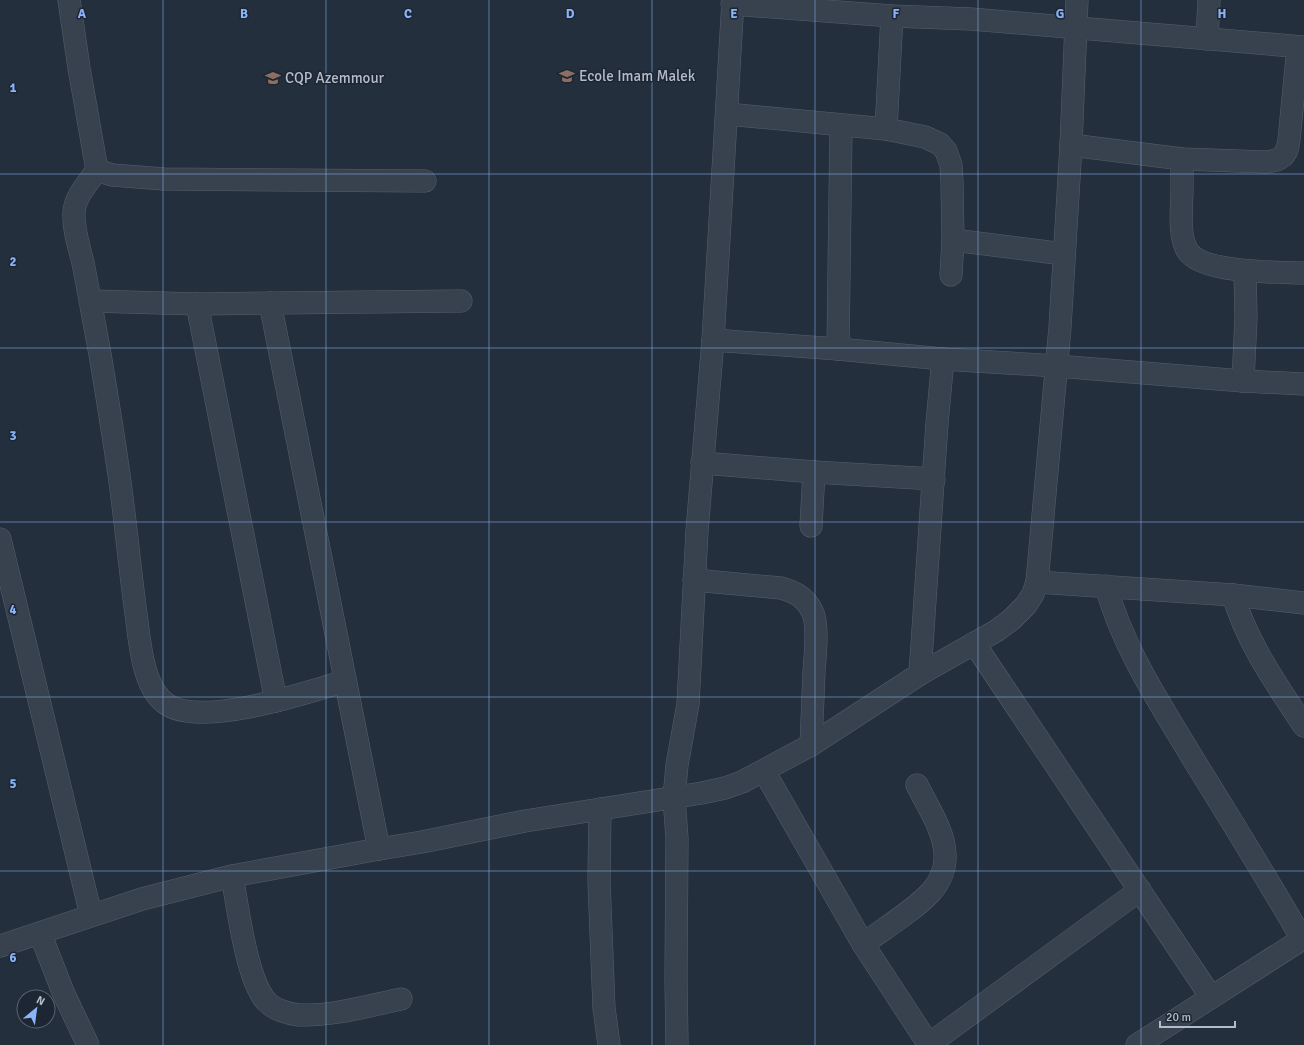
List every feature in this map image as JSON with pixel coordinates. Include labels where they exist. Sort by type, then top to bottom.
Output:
[{"type":"street","points":[[69,0],[97,170],[78,199],[74,210],[75,226],[91,302],[120,482],[139,632],[146,671],[152,689],[157,696],[168,705],[179,710],[192,713],[227,711],[276,701],[344,681]]},
{"type":"street","points":[[0,946],[91,915],[172,891],[232,876],[379,848],[422,842],[474,831],[674,798],[725,788],[742,782],[764,771],[811,745],[920,674],[996,631],[1019,614],[1030,600],[1037,582],[1057,366],[1071,144],[1077,0]]},
{"type":"street","points":[[1207,39],[1209,0]]},
{"type":"street","points":[[677,1045],[677,838],[674,798],[676,765],[688,704],[694,580],[702,463],[713,340],[733,2],[892,16],[971,10],[1076,28],[1301,47],[1287,150],[1283,156],[1277,160],[1266,162],[1182,159],[1071,144]]},
{"type":"street","points":[[886,129],[892,16]]},
{"type":"street","points":[[727,114],[841,126],[886,129],[926,137],[940,144],[946,151],[951,165],[953,240],[951,276]]},
{"type":"street","points":[[838,349],[841,126]]},
{"type":"street","points":[[1182,159],[1181,217],[1183,235],[1187,249],[1193,256],[1217,266],[1245,271],[1304,273]]},
{"type":"street","points":[[97,170],[112,176],[164,179],[425,181]]},
{"type":"street","points":[[953,240],[1064,254]]},
{"type":"street","points":[[1243,381],[1246,318],[1245,271]]},
{"type":"street","points":[[91,302],[196,304],[461,301]]},
{"type":"street","points":[[270,303],[344,681],[379,848]]},
{"type":"street","points":[[196,304],[276,701]]},
{"type":"street","points":[[713,340],[838,349],[943,359],[1057,366],[1243,381],[1304,384]]},
{"type":"street","points":[[920,674],[937,423],[943,359]]},
{"type":"street","points":[[702,463],[814,472],[934,479]]},
{"type":"street","points":[[811,526],[814,472]]},
{"type":"street","points":[[0,541],[91,915]]},
{"type":"street","points":[[694,580],[781,588],[792,591],[808,603],[813,612],[816,642],[811,745]]},
{"type":"street","points":[[1037,582],[1233,595],[1304,602]]},
{"type":"street","points":[[1106,586],[1111,605],[1134,658],[1159,702],[1303,938],[1137,1045]]},
{"type":"street","points":[[1233,595],[1238,611],[1252,641],[1267,668],[1304,726]]},
{"type":"street","points":[[974,643],[1212,997]]},
{"type":"street","points":[[764,771],[863,944],[928,1045],[1140,890]]},
{"type":"street","points":[[863,944],[914,907],[932,891],[943,871],[945,854],[938,829],[917,785]]},
{"type":"street","points":[[600,809],[599,881],[604,1008],[609,1045]]},
{"type":"street","points":[[232,876],[253,979],[266,1001],[288,1013],[298,1015],[345,1010],[401,999]]},
{"type":"street","points":[[40,933],[63,992],[88,1045]]},
{"type":"place","name":"Ecole Imam Malek","points":[[567,76]]},
{"type":"place","name":"CQP Azemmour","points":[[273,78]]}]
